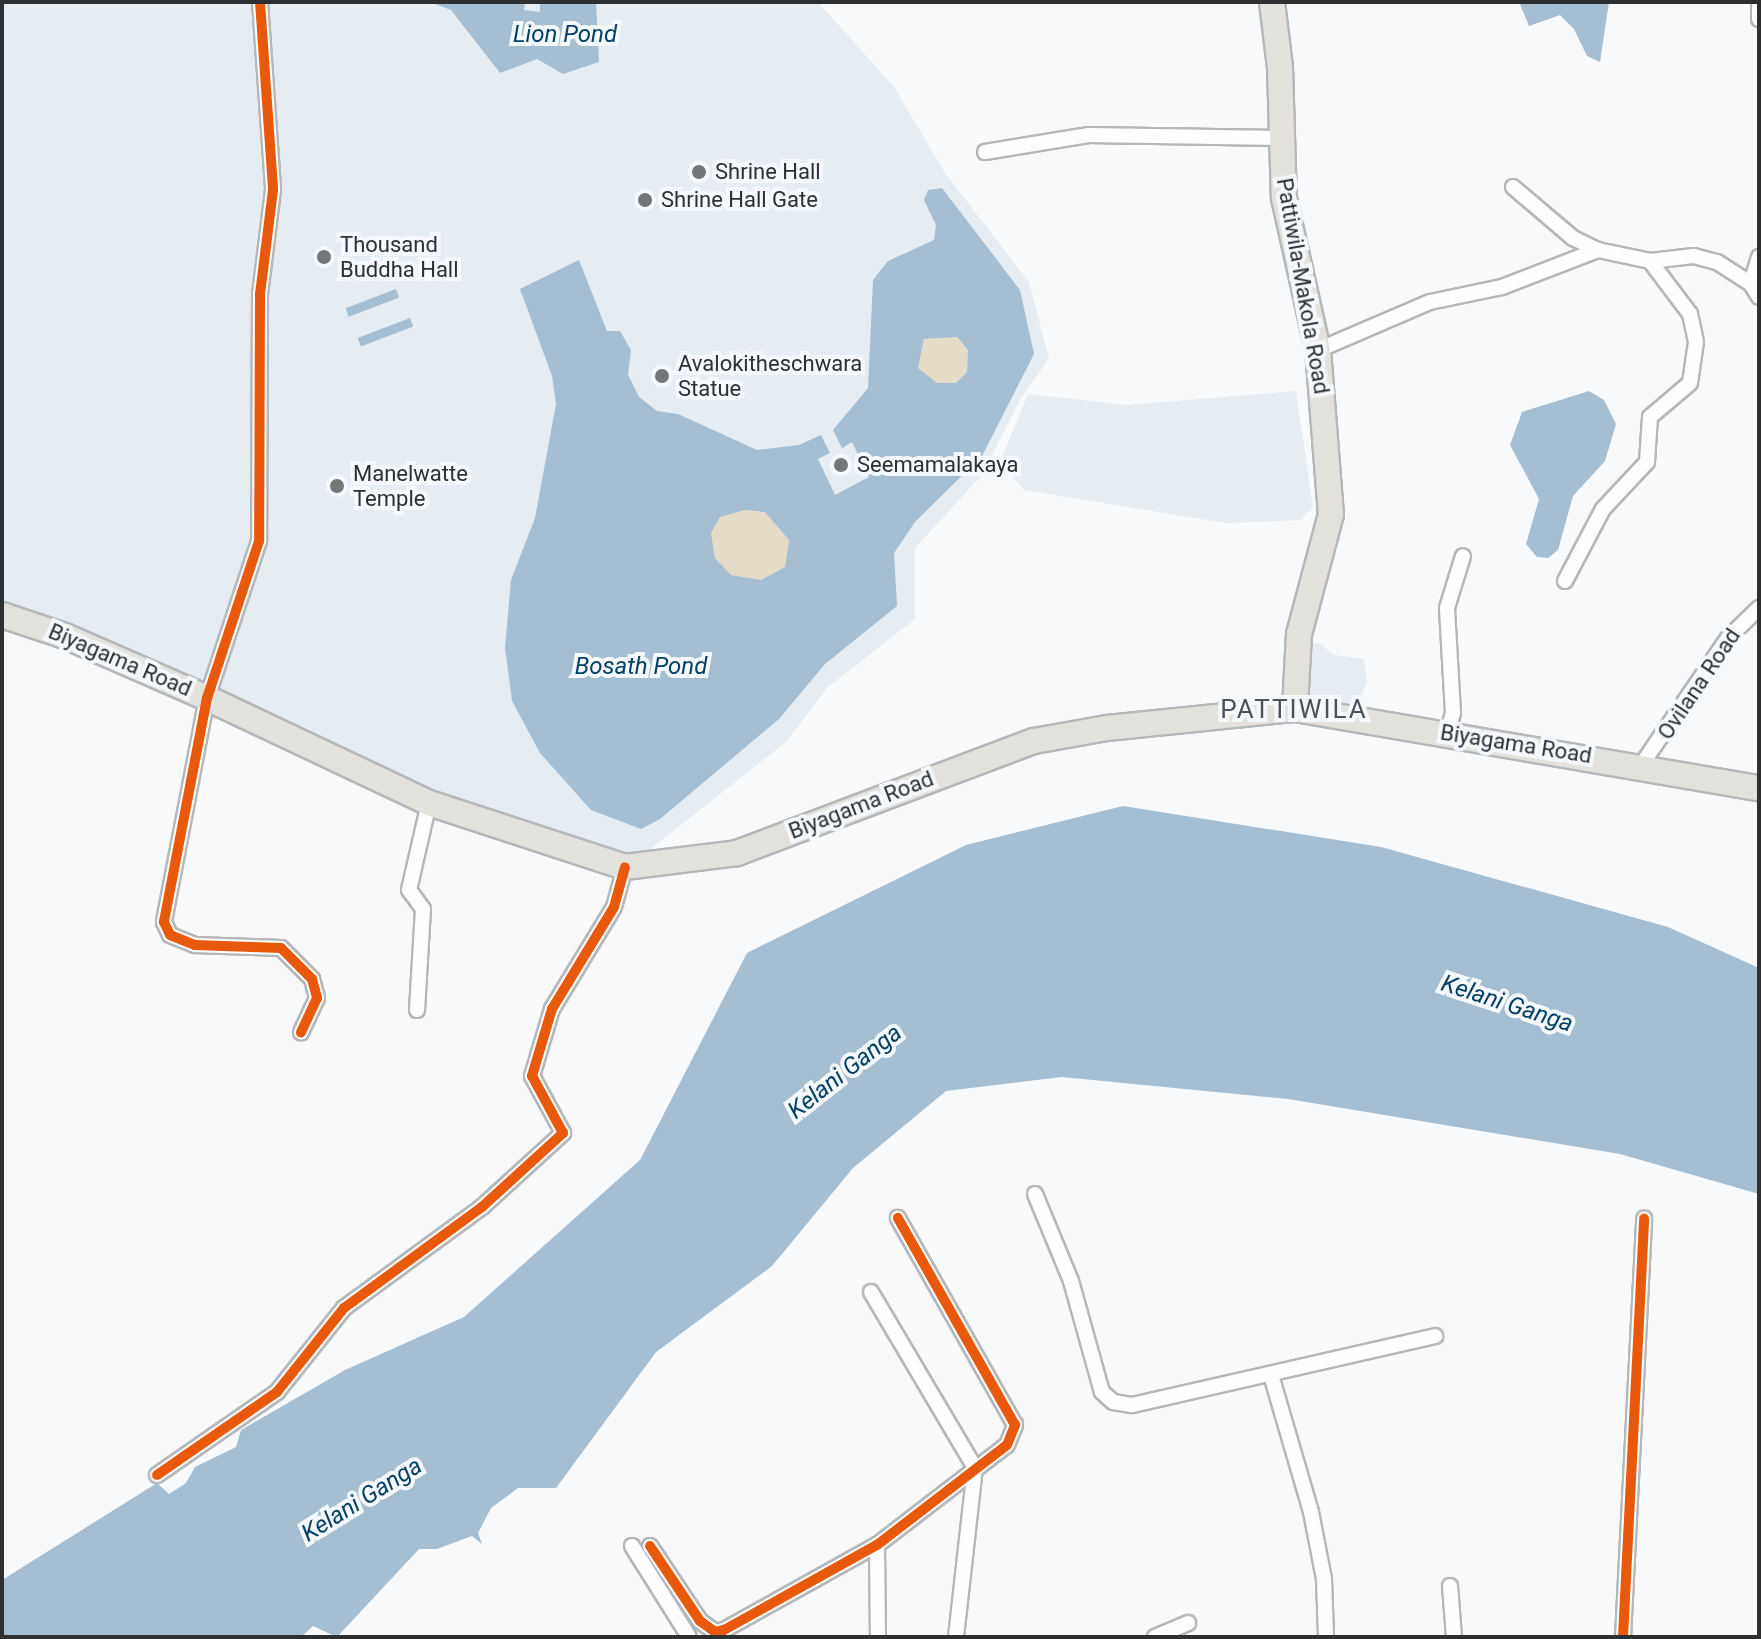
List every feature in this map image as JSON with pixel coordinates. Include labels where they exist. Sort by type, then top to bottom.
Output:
[{"type":"main road","name":"Pattiwila-Makola Road","points":[[1272,2],[1281,138],[1293,252],[1318,350],[1331,514],[1299,634],[1295,709]]},
{"type":"main road","name":"Biyagama Road","points":[[2,615],[65,636],[207,698],[429,803],[625,867],[737,853],[1034,741],[1107,728],[1295,709],[1642,764],[1759,788]]},
{"type":"street","points":[[260,2],[273,190],[260,294],[262,502],[259,541],[207,698],[164,922],[170,935],[195,945],[281,948],[312,979],[317,998],[301,1033]]},
{"type":"street","points":[[1759,2],[1759,19]]},
{"type":"street","points":[[985,152],[1031,141],[1089,135],[1281,138]]},
{"type":"street","points":[[1513,187],[1573,238],[1598,250],[1650,261],[1694,256],[1717,262],[1755,290],[1759,257]]},
{"type":"street","points":[[1318,350],[1430,302],[1502,287],[1598,250]]},
{"type":"street","points":[[1565,581],[1603,509],[1647,462],[1650,417],[1690,383],[1696,342],[1690,314],[1650,261]]},
{"type":"street","points":[[1447,734],[1453,713],[1447,608],[1463,556]]},
{"type":"street","name":"Ovilana Road","points":[[1642,764],[1728,638],[1759,608]]},
{"type":"street","points":[[417,1010],[423,909],[409,890],[429,803]]},
{"type":"street","points":[[157,1475],[277,1392],[344,1308],[482,1207],[563,1133],[532,1076],[552,1009],[614,907],[625,867]]},
{"type":"street","points":[[1035,1194],[1071,1281],[1102,1392],[1113,1402],[1132,1405],[1435,1336]]},
{"type":"street","points":[[650,1546],[700,1621],[715,1632],[823,1580],[877,1545],[1007,1445],[1015,1425],[898,1218]]},
{"type":"street","points":[[1623,1637],[1644,1219]]},
{"type":"street","points":[[871,1292],[975,1468],[956,1637]]},
{"type":"street","points":[[1271,1375],[1311,1512],[1324,1579],[1326,1637]]},
{"type":"street","points":[[877,1545],[878,1637]]},
{"type":"street","points":[[632,1546],[689,1637]]},
{"type":"street","points":[[1450,1586],[1454,1637]]},
{"type":"street","points":[[1155,1637],[1188,1623]]},
{"type":"shaded area","points":[[2,2],[818,2],[894,87],[945,173],[1029,282],[1049,358],[1020,400],[981,476],[915,548],[915,619],[828,687],[786,742],[640,857],[581,850],[431,798],[2,610]]},
{"type":"shaded area","points":[[956,337],[968,350],[967,372],[956,383],[937,383],[918,368],[924,339]]},
{"type":"shaded area","points":[[1296,391],[1313,507],[1300,520],[1226,523],[1024,490],[1000,462],[1028,394],[1127,405]]},
{"type":"shaded area","points":[[745,510],[765,512],[789,540],[785,567],[761,580],[731,575],[715,558],[711,533],[720,517]]},
{"type":"shaded area","points":[[1320,643],[1333,655],[1364,659],[1367,681],[1356,711],[1310,706],[1312,644]]},
{"type":"water","name":"Lion Pond","points":[[430,2],[525,2],[524,10],[540,12],[540,2],[596,2],[599,62],[563,74],[537,59],[500,73],[451,10]]},
{"type":"water","points":[[1519,2],[1609,2],[1600,62],[1587,56],[1574,29],[1560,15],[1529,26]]},
{"type":"water","name":"Bosath Pond","points":[[942,188],[1020,290],[1034,354],[982,456],[915,522],[894,553],[897,606],[825,664],[779,719],[660,819],[641,829],[591,810],[540,753],[512,701],[505,648],[511,580],[535,518],[556,404],[552,376],[520,289],[579,260],[607,331],[620,331],[631,350],[628,375],[639,397],[657,411],[678,414],[757,450],[799,445],[821,435],[830,453],[818,459],[835,495],[869,477],[852,442],[842,448],[833,430],[868,388],[873,280],[888,261],[934,240],[936,225],[924,200],[928,190]],"holes":[[[957,337],[968,350],[967,372],[956,383],[937,383],[918,368],[924,339]],[[745,510],[765,512],[789,540],[785,567],[761,580],[731,575],[715,558],[711,533],[720,517]]]},
{"type":"water","points":[[396,289],[399,297],[349,317],[346,308]]},
{"type":"water","points":[[410,318],[413,326],[361,346],[358,338]]},
{"type":"water","points":[[1589,391],[1604,400],[1616,424],[1605,461],[1573,496],[1558,550],[1548,558],[1537,557],[1526,544],[1539,499],[1510,445],[1522,412]]},
{"type":"water","name":"Kelani Ganga","points":[[1123,806],[1381,847],[1668,927],[1759,968],[1759,1194],[1620,1154],[1288,1099],[1062,1077],[946,1091],[853,1168],[772,1266],[656,1352],[556,1488],[518,1488],[491,1508],[478,1533],[482,1544],[472,1536],[437,1549],[419,1549],[337,1637],[313,1626],[301,1637],[2,1637],[2,1580],[157,1483],[169,1494],[186,1483],[195,1467],[236,1447],[241,1430],[345,1370],[464,1317],[640,1160],[747,953],[966,845]]},
{"type":"cycle path","points":[[260,2],[273,190],[260,294],[259,541],[207,698],[164,922],[170,935],[195,945],[281,948],[312,979],[317,998],[301,1033]]},
{"type":"cycle path","points":[[157,1475],[277,1392],[344,1308],[482,1207],[563,1133],[532,1076],[552,1009],[614,907],[625,867]]},
{"type":"cycle path","points":[[650,1546],[700,1621],[715,1632],[724,1630],[877,1545],[1007,1445],[1015,1425],[898,1218]]},
{"type":"cycle path","points":[[1623,1637],[1644,1219]]},
{"type":"place","name":"Shrine Hall","points":[[699,172]]},
{"type":"place","name":"Shrine Hall Gate","points":[[645,200]]},
{"type":"place","name":"Thousand Buddha Hall","points":[[324,257]]},
{"type":"place","name":"Avalokitheschwara Statue","points":[[662,376]]},
{"type":"place","name":"Seemamalakaya","points":[[841,465]]},
{"type":"place","name":"Manelwatte Temple","points":[[337,486]]},
{"type":"district","name":"PATTIWILA","points":[[1294,710]]}]
